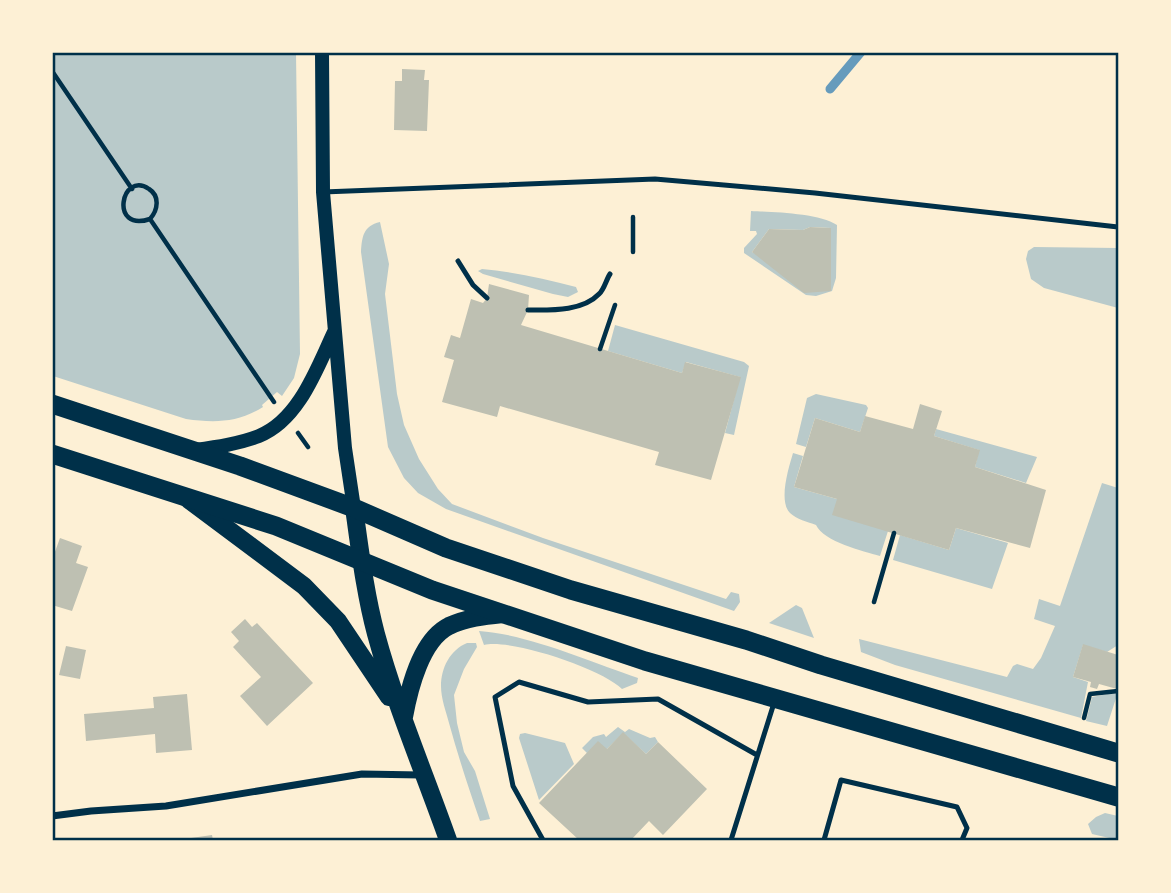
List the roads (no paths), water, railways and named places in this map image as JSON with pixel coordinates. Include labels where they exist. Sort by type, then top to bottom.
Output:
[{"type":"highway","points":[[52,404],[355,508],[446,548],[572,590],[1118,753]]},
{"type":"highway","points":[[52,454],[276,526],[432,590],[655,664],[1118,797]]},
{"type":"main road","points":[[322,52],[323,192],[345,448],[361,559],[376,633],[404,721],[448,841]]},
{"type":"main road","points":[[192,450],[232,445],[262,435],[292,411],[312,380],[335,331]]},
{"type":"main road","points":[[185,497],[295,579],[338,621],[404,721]]},
{"type":"main road","points":[[404,721],[411,684],[431,643],[447,627],[475,617],[503,614]]},
{"type":"street","points":[[52,816],[166,806],[362,774],[426,775]]},
{"type":"lane","points":[[323,192],[655,179],[816,193],[1118,227]]},
{"type":"lane","points":[[458,261],[473,285],[487,298]]},
{"type":"lane","points":[[528,310],[581,305],[599,294],[610,274]]},
{"type":"lane","points":[[542,841],[513,786],[495,697],[519,682],[588,702],[658,699],[757,755]]},
{"type":"lane","points":[[731,841],[775,700]]},
{"type":"lane","points":[[824,841],[841,780],[957,807],[967,828],[962,841]]},
{"type":"waterway","points":[[830,89],[861,52]]}]
